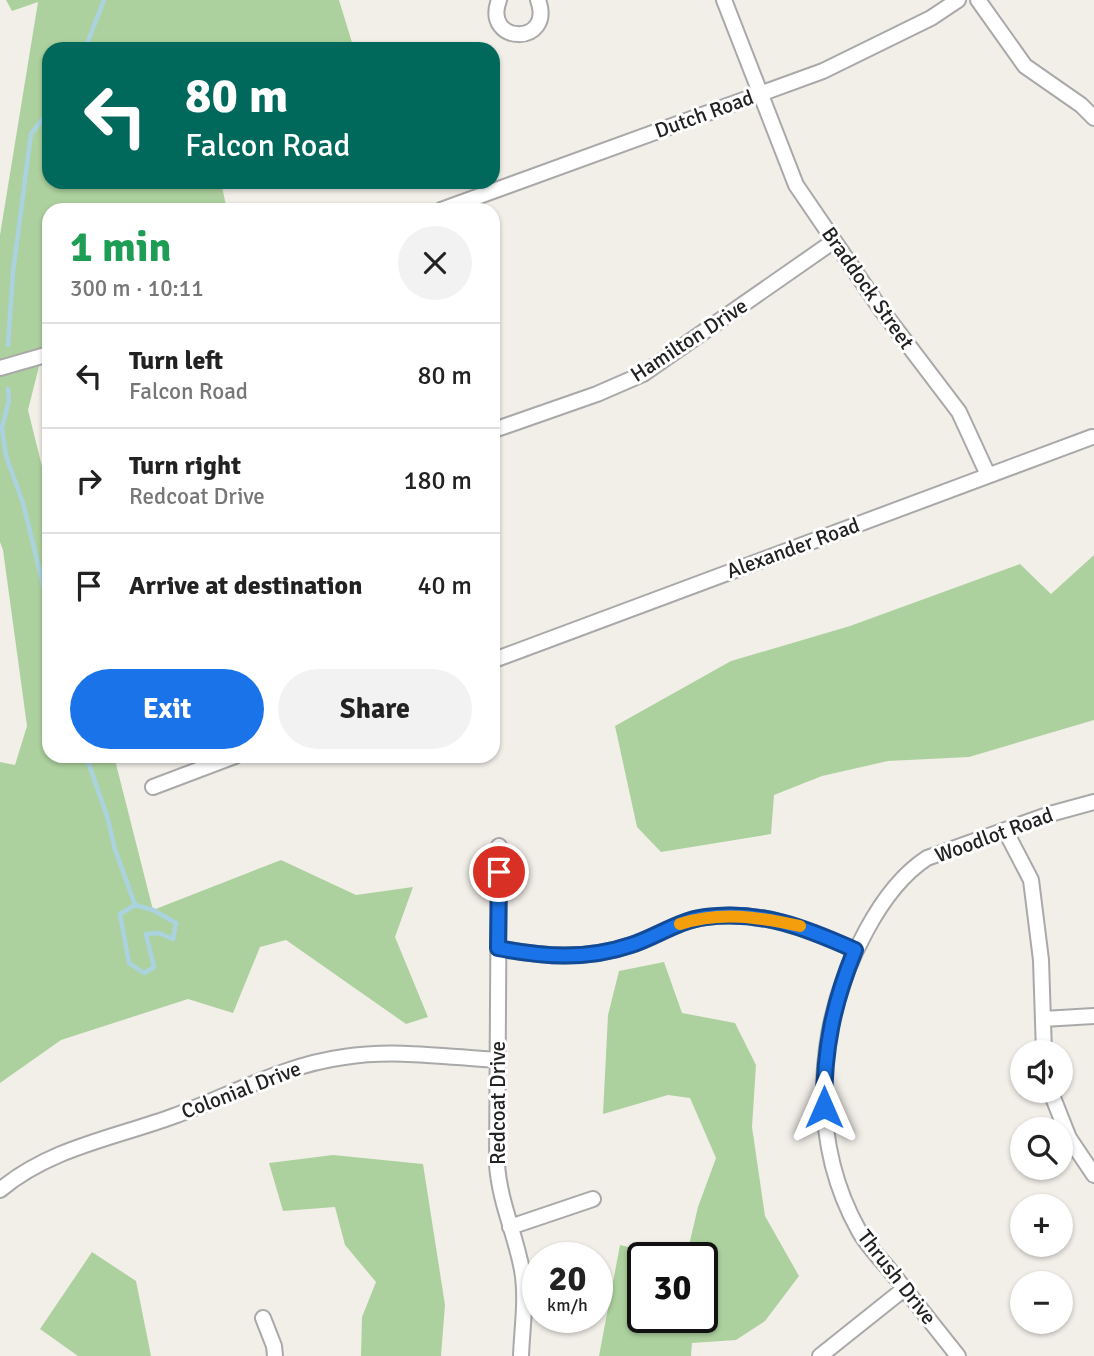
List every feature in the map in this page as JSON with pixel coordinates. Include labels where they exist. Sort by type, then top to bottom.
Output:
[{"type":"street","points":[[499,0],[497,20],[502,28],[517,35],[537,26],[541,18],[538,0]]},
{"type":"street","name":"Braddock Street","points":[[724,0],[796,185],[880,308],[959,412],[988,475]]},
{"type":"street","name":"Dutch Road","points":[[500,188],[823,71],[931,18],[958,0]]},
{"type":"street","points":[[978,0],[1026,66],[1094,118]]},
{"type":"street","name":"Dutch Road","points":[[460,203],[498,189]]},
{"type":"street","name":"Hamilton Drive","points":[[500,428],[597,394],[643,374],[834,241]]},
{"type":"street","points":[[0,368],[42,356]]},
{"type":"street","name":"Alexander Road","points":[[500,658],[1091,437]]},
{"type":"street","points":[[153,787],[216,763]]},
{"type":"street","name":"Woodlot Road","points":[[855,950],[891,892],[913,867],[927,858],[1050,814],[1094,803]]},
{"type":"street","points":[[1005,830],[1031,880],[1041,960],[1044,1040]]},
{"type":"street","name":"Redcoat Drive","points":[[499,846],[497,1165],[499,1192],[522,1272],[524,1294],[521,1356]]},
{"type":"street","points":[[498,948],[538,956],[601,953],[631,945],[702,917],[730,914],[803,926],[855,950]]},
{"type":"street","name":"Thrush Drive","points":[[855,950],[834,1009],[827,1042],[824,1085],[828,1140],[836,1172],[859,1233],[958,1356]]},
{"type":"street","points":[[1043,1019],[1094,1016]]},
{"type":"street","name":"Colonial Drive","points":[[0,1190],[30,1168],[51,1157],[174,1116],[313,1062],[377,1054],[498,1060]]},
{"type":"street","points":[[1055,1103],[1069,1138],[1094,1175]]},
{"type":"street","points":[[510,1227],[593,1199]]},
{"type":"street","points":[[820,1356],[904,1289]]},
{"type":"street","points":[[263,1318],[275,1356]]},
{"type":"green space","points":[[6,0],[339,0],[352,42],[42,42],[42,189],[222,189],[226,203],[42,203],[42,355],[28,410],[42,467],[42,763],[116,763],[153,910],[281,860],[356,895],[413,887],[395,937],[428,1017],[406,1024],[286,940],[260,947],[233,1013],[188,999],[61,1040],[0,1083],[0,762],[15,765],[27,726],[0,542],[0,235],[38,2],[12,11]]},
{"type":"green space","points":[[1094,555],[1094,720],[969,757],[888,761],[822,776],[774,795],[771,834],[661,852],[637,827],[615,726],[731,661],[850,626],[1020,564],[1051,594]]},
{"type":"green space","points":[[664,962],[682,1013],[735,1023],[756,1065],[752,1127],[765,1216],[799,1276],[765,1321],[736,1340],[692,1343],[691,1356],[599,1356],[603,1333],[613,1333],[613,1282],[620,1245],[627,1247],[627,1333],[718,1333],[718,1242],[690,1242],[698,1207],[716,1158],[690,1098],[668,1095],[603,1114],[608,1015],[619,971]]},
{"type":"green space","points":[[333,1155],[423,1164],[445,1305],[441,1356],[361,1356],[362,1317],[376,1282],[345,1245],[335,1207],[283,1211],[269,1163]]},
{"type":"green space","points":[[92,1252],[136,1281],[151,1356],[78,1356],[40,1329]]},
{"type":"waterway","points":[[88,42],[104,0]]},
{"type":"waterway","points":[[8,345],[13,272],[31,134],[42,120]]},
{"type":"waterway","points":[[8,389],[9,400],[2,428],[6,456],[23,503],[42,580]]},
{"type":"waterway","points":[[88,763],[135,905]]},
{"type":"waterway","points":[[135,905],[153,910],[176,923],[173,939],[159,933],[146,934],[154,967],[144,973],[129,963],[120,914],[135,905]]},
{"type":"slow traffic","points":[[680,924],[702,917],[730,914],[800,926]]},
{"type":"route","points":[[499,872],[498,948],[538,956],[601,953],[631,945],[702,917],[730,914],[803,926],[855,950],[843,978],[827,1042],[824,1107]]}]
